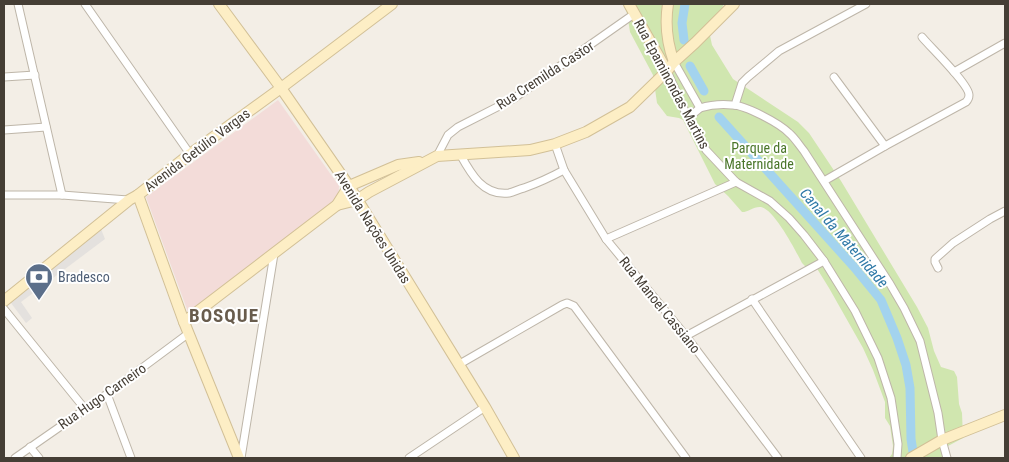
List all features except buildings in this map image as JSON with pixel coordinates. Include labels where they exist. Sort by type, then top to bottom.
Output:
[{"type":"street","points":[[18,4],[62,196]]},
{"type":"street","points":[[85,4],[190,154]]},
{"type":"street","name":"Avenida Nações Unidas","points":[[219,4],[281,88],[349,186],[485,407],[514,458]]},
{"type":"street","name":"Avenida Getúlio Vargas","points":[[4,301],[190,154],[392,4]]},
{"type":"street","name":"Rua Epaminondas Martins","points":[[629,4],[667,71],[688,118],[706,150],[736,182],[770,201],[789,218],[824,261],[855,311],[878,358],[892,398],[898,444],[897,458]]},
{"type":"street","points":[[668,4],[667,34],[669,48],[674,62],[700,108]]},
{"type":"street","points":[[184,322],[337,206],[357,200],[368,192],[426,161],[437,156],[530,150],[555,144],[586,132],[630,107],[734,4]]},
{"type":"street","points":[[735,105],[742,83],[779,51],[866,4]]},
{"type":"street","name":"Rua Cremilda Castor","points":[[437,156],[448,135],[458,127],[514,99],[634,14]]},
{"type":"street","points":[[824,181],[966,102],[969,95],[967,88],[922,37]]},
{"type":"street","points":[[954,72],[1005,44]]},
{"type":"street","points":[[4,77],[35,75]]},
{"type":"street","points":[[834,77],[885,146]]},
{"type":"street","points":[[688,118],[700,108],[735,105],[775,122],[788,132],[804,151],[890,284],[920,341],[947,458]]},
{"type":"street","points":[[4,130],[46,127]]},
{"type":"street","name":"Rua Manoel Cassiano","points":[[555,144],[564,170],[606,239],[686,336],[778,458]]},
{"type":"street","points":[[460,154],[469,172],[486,189],[499,194],[540,182],[564,170]]},
{"type":"street","points":[[337,206],[349,186],[398,165],[426,161]]},
{"type":"street","points":[[606,239],[736,182]]},
{"type":"street","points":[[4,195],[133,198],[240,458]]},
{"type":"street","points":[[938,268],[935,259],[945,250],[1005,211]]},
{"type":"street","points":[[240,458],[274,254]]},
{"type":"street","points":[[686,336],[824,261]]},
{"type":"street","points":[[752,299],[861,458]]},
{"type":"street","points":[[458,365],[562,304],[568,303],[574,306],[686,458]]},
{"type":"street","points":[[4,309],[85,409]]},
{"type":"street","name":"Rua Hugo Carneiro","points":[[14,458],[107,394],[189,333]]},
{"type":"street","points":[[107,394],[131,458]]},
{"type":"street","points":[[408,458],[485,407]]},
{"type":"street","points":[[911,458],[942,440],[1005,414]]},
{"type":"street","points":[[30,447],[40,458]]},
{"type":"shaded area","points":[[278,100],[339,186],[338,198],[188,312],[146,197]]},
{"type":"shaded area","points":[[101,229],[105,239],[21,302],[32,318],[26,323],[11,303],[12,297]]},
{"type":"green space","name":"Parque da Maternidade","points":[[623,4],[724,4],[709,22],[708,26],[712,45],[733,79],[798,122],[809,133],[841,181],[917,307],[928,328],[934,351],[941,367],[954,371],[957,377],[963,438],[948,446],[950,458],[889,458],[892,454],[893,446],[890,426],[885,418],[885,402],[863,348],[829,288],[816,267],[805,266],[802,263],[778,222],[766,209],[758,207],[742,212],[715,184],[683,120],[667,116],[657,103],[653,75],[630,32],[627,13]]},
{"type":"waterway","name":"Canal da Maternidade","points":[[684,40],[682,23],[685,4]]},
{"type":"waterway","name":"Canal da Maternidade","points":[[690,66],[704,91]]},
{"type":"waterway","name":"Canal da Maternidade","points":[[719,117],[854,267],[881,300],[906,365],[910,388],[911,439],[914,458]]},
{"type":"place","name":"Bradesco","points":[[39,301]]},
{"type":"district","name":"BOSQUE","points":[[224,315]]}]
